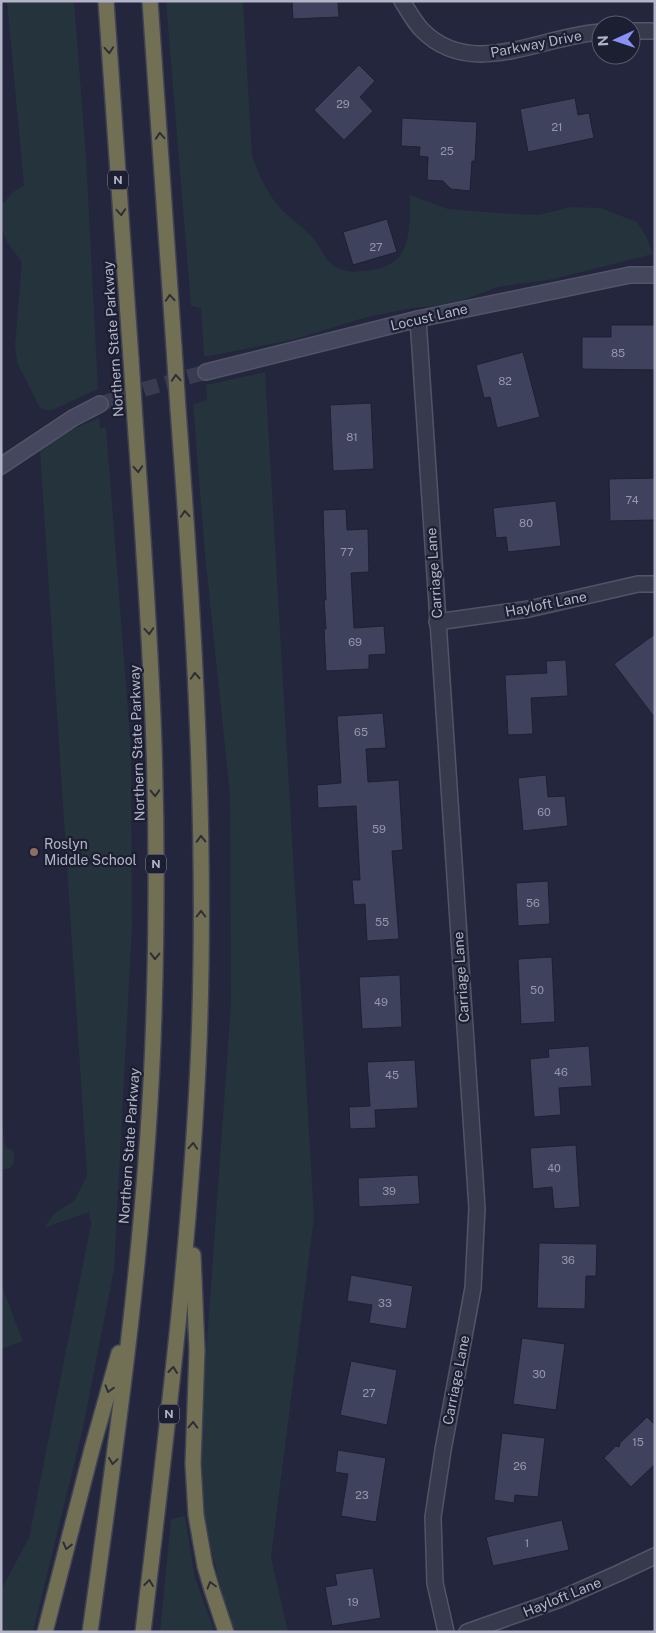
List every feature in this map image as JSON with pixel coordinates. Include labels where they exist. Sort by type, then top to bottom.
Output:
[{"type":"highway","name":"Northern State Parkway","points":[[90,1632],[140,1236],[154,997],[156,867],[156,793],[150,645],[106,1]]},
{"type":"highway","name":"N","points":[[143,1632],[174,1366],[190,1195],[199,1043],[201,887],[200,808],[190,578],[150,1]]},
{"type":"highway","points":[[190,1195],[197,1350],[193,1437],[195,1498],[205,1566],[226,1632]]},
{"type":"highway","points":[[45,1632],[92,1449],[132,1308]]},
{"type":"street","name":"Parkway Drive","points":[[402,1],[421,30],[440,44],[455,50],[482,55],[504,53],[591,34]]},
{"type":"street","points":[[641,31],[655,31]]},
{"type":"street","name":"Locust Lane","points":[[206,372],[418,319],[630,275],[655,274]]},
{"type":"street","name":"Carriage Lane","points":[[418,319],[477,1208],[473,1288],[443,1450],[433,1517],[435,1583],[446,1632]]},
{"type":"street","points":[[1,466],[60,426],[100,404]]},
{"type":"street","name":"Hayloft Lane","points":[[437,622],[529,609],[638,584],[655,584]]},
{"type":"street","name":"Hayloft Lane","points":[[467,1632],[558,1600],[619,1574],[655,1556]]},
{"type":"shaded area","points":[[7,1],[74,1],[86,157],[98,389],[50,411],[40,408],[17,362],[15,346],[22,262],[7,242],[2,224],[1,206],[13,192],[24,186]]},
{"type":"shaded area","points":[[166,1],[243,1],[252,155],[254,162],[260,177],[273,199],[287,215],[314,239],[328,261],[334,266],[345,270],[364,271],[380,268],[400,256],[408,235],[410,195],[448,209],[515,214],[539,215],[570,207],[601,208],[637,222],[646,236],[653,254],[554,279],[498,287],[452,304],[413,308],[367,317],[292,340],[204,357],[201,308],[191,306]]},
{"type":"shaded area","points":[[265,372],[314,1218],[271,1557],[288,1632],[235,1632],[224,1601],[200,1503],[199,1433],[231,1002],[230,795],[205,554],[193,404],[207,400],[206,385]]},
{"type":"shaded area","points":[[99,418],[100,428],[106,427],[131,750],[132,926],[114,1269],[83,1428],[33,1632],[1,1632],[1,1590],[29,1538],[91,1224],[89,1212],[44,1228],[55,1213],[75,1200],[87,1175],[40,451],[71,430]]},
{"type":"shaded area","points":[[1,1115],[5,1147],[13,1151],[14,1158],[11,1167],[5,1169],[1,1169]]},
{"type":"shaded area","points":[[1,1284],[23,1341],[1,1349]]},
{"type":"shaded area","points":[[185,1516],[195,1578],[215,1632],[160,1632],[171,1519]]},
{"type":"building","points":[[292,1],[338,1],[339,17],[293,19]]},
{"type":"building","points":[[359,65],[375,81],[360,97],[373,111],[344,140],[314,110]]},
{"type":"building","points":[[575,98],[578,115],[589,113],[594,138],[528,152],[520,109]]},
{"type":"building","points":[[402,118],[477,122],[475,161],[472,161],[470,191],[451,189],[443,181],[427,180],[428,157],[419,156],[420,147],[401,146]]},
{"type":"building","points":[[387,219],[397,252],[353,265],[343,232]]},
{"type":"building","points":[[611,325],[655,325],[655,370],[582,369],[582,337],[611,337]]},
{"type":"building","points":[[523,352],[540,417],[497,428],[490,397],[484,398],[476,365]]},
{"type":"building","points":[[371,403],[374,469],[333,471],[330,405]]},
{"type":"building","points":[[655,478],[655,520],[610,521],[609,479]]},
{"type":"building","points":[[556,501],[561,546],[508,552],[506,537],[496,538],[493,508]]},
{"type":"building","points":[[346,509],[347,530],[368,529],[369,572],[351,573],[354,628],[384,626],[386,654],[369,655],[369,669],[326,671],[323,510]]},
{"type":"building","points":[[655,634],[655,718],[614,664]]},
{"type":"building","points":[[566,660],[568,696],[531,698],[533,734],[508,735],[505,675],[547,673],[546,661]]},
{"type":"building","points":[[383,713],[386,748],[366,749],[368,782],[399,780],[403,850],[392,851],[399,939],[367,941],[365,904],[354,905],[352,880],[360,880],[356,806],[318,808],[317,785],[341,783],[337,716]]},
{"type":"building","points":[[546,775],[548,797],[565,796],[568,826],[523,831],[518,778]]},
{"type":"building","points":[[548,881],[550,924],[518,926],[516,883]]},
{"type":"building","points":[[552,957],[555,1022],[521,1024],[518,959]]},
{"type":"building","points":[[400,975],[402,1027],[362,1029],[359,977]]},
{"type":"building","points":[[589,1046],[592,1086],[559,1088],[561,1115],[534,1117],[530,1059],[549,1057],[548,1049]]},
{"type":"building","points":[[415,1060],[418,1108],[375,1110],[376,1128],[350,1129],[349,1107],[370,1106],[367,1062]]},
{"type":"building","points":[[576,1145],[580,1207],[554,1209],[552,1187],[533,1189],[530,1148]]},
{"type":"building","points":[[418,1175],[420,1204],[359,1207],[358,1178]]},
{"type":"building","points":[[539,1243],[597,1244],[596,1276],[586,1276],[585,1309],[537,1308]]},
{"type":"building","points":[[351,1275],[413,1286],[406,1329],[369,1323],[372,1305],[347,1301]]},
{"type":"building","points":[[522,1338],[565,1344],[556,1410],[513,1404]]},
{"type":"building","points":[[351,1361],[397,1370],[387,1425],[340,1415]]},
{"type":"building","points":[[647,1417],[655,1425],[655,1464],[631,1487],[604,1458],[616,1446],[619,1447],[620,1443]]},
{"type":"building","points":[[502,1433],[545,1438],[538,1497],[515,1495],[514,1503],[494,1500]]},
{"type":"building","points":[[338,1450],[386,1458],[376,1522],[341,1516],[348,1474],[335,1472]]},
{"type":"building","points":[[562,1520],[569,1550],[493,1566],[486,1537]]},
{"type":"building","points":[[373,1568],[381,1618],[332,1626],[325,1587],[337,1585],[335,1574]]},
{"type":"tunnel","points":[[100,404],[206,372]]},
{"type":"place","name":"Roslyn Middle School","points":[[34,852]]}]
